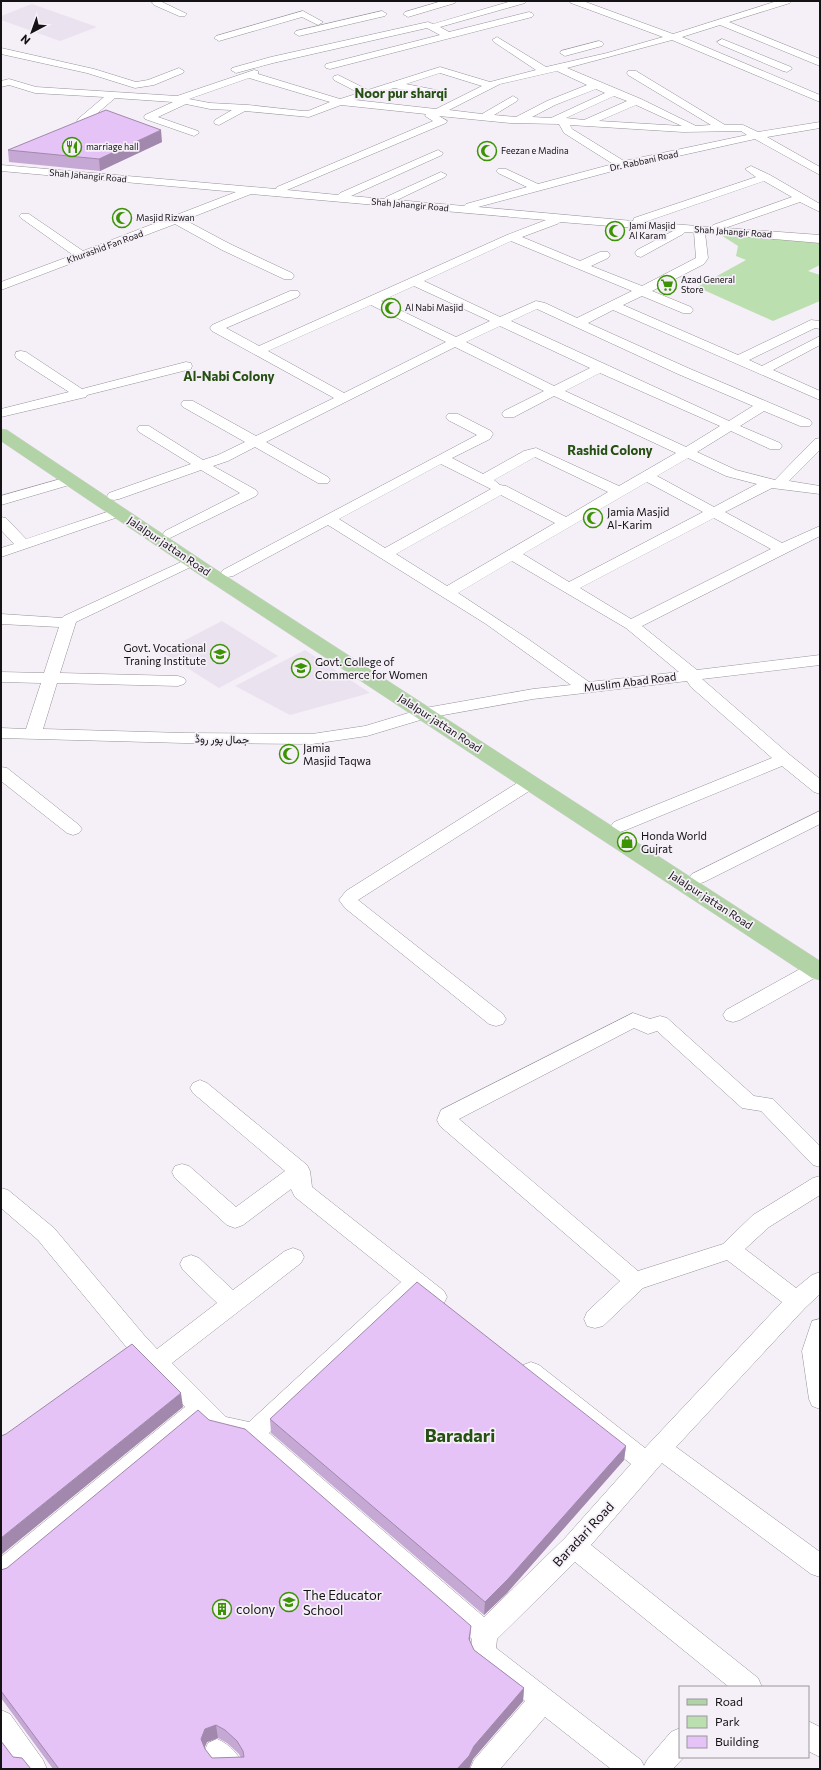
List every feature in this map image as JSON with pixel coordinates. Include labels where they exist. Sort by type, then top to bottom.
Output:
[{"type":"main road","name":"Jalalpur jattan Road","points":[[1,422],[83,484]]},
{"type":"main road","name":"Jalalpur jattan Road","points":[[1,434],[83,484],[170,534],[209,567]]},
{"type":"main road","name":"Jalalpur jattan Road","points":[[117,504],[209,567],[433,711],[620,826],[698,878],[753,921]]},
{"type":"main road","name":"Jalalpur jattan Road","points":[[433,711],[531,782],[753,921],[819,966]]},
{"type":"street","points":[[160,1],[157,3],[182,14]]},
{"type":"street","points":[[447,35],[404,12],[452,1]]},
{"type":"street","points":[[236,70],[325,48],[429,26],[522,1]]},
{"type":"street","points":[[574,1],[673,37],[820,99]]},
{"type":"street","points":[[281,189],[442,121],[430,116],[491,85],[544,70],[617,53],[787,1]]},
{"type":"street","points":[[754,3],[766,8]]},
{"type":"street","points":[[219,38],[302,14],[318,22]]},
{"type":"street","points":[[300,33],[382,14]]},
{"type":"street","points":[[194,133],[149,117],[180,100],[249,75],[323,62],[447,35],[528,15]]},
{"type":"street","points":[[277,20],[325,48]]},
{"type":"street","points":[[720,22],[820,63]]},
{"type":"street","points":[[497,40],[544,70]]},
{"type":"street","points":[[556,55],[596,42],[617,53]]},
{"type":"street","points":[[722,42],[788,69]]},
{"type":"street","points":[[1,51],[90,71],[135,85],[150,83],[179,71]]},
{"type":"street","points":[[733,62],[753,55]]},
{"type":"street","points":[[323,62],[346,76],[338,78],[367,93]]},
{"type":"street","points":[[557,67],[662,112],[697,129]]},
{"type":"street","points":[[757,72],[820,67]]},
{"type":"street","points":[[1,84],[9,82],[34,90],[180,100],[210,106],[306,114],[440,70],[491,85]]},
{"type":"street","points":[[632,73],[724,129]]},
{"type":"street","points":[[249,75],[340,102],[430,112],[439,111],[518,120],[697,129],[743,128],[820,172]]},
{"type":"street","points":[[393,85],[437,93]]},
{"type":"street","points":[[518,120],[551,103],[596,85]]},
{"type":"street","points":[[557,121],[615,92]]},
{"type":"street","points":[[82,121],[112,95]]},
{"type":"street","points":[[484,117],[513,99]]},
{"type":"street","points":[[587,123],[612,110],[637,101]]},
{"type":"street","points":[[219,122],[243,108]]},
{"type":"street","points":[[557,121],[568,131],[622,165]]},
{"type":"street","name":"Dr. Rabbani Road","points":[[470,206],[622,165],[756,136],[818,127]]},
{"type":"street","points":[[344,195],[438,153]]},
{"type":"street","name":"Shah Jahangir Road","points":[[5,168],[251,189],[557,218],[820,239]]},
{"type":"street","points":[[751,168],[820,209]]},
{"type":"street","points":[[502,171],[537,188]]},
{"type":"street","points":[[390,199],[442,175]]},
{"type":"street","points":[[638,220],[766,177]]},
{"type":"street","points":[[495,188],[507,196]]},
{"type":"street","name":"Shah Jahangir Road","points":[[251,189],[281,189],[820,235]]},
{"type":"street","name":"Khurashid Fan Road","points":[[1,286],[176,220],[251,189]]},
{"type":"street","points":[[717,227],[802,198]]},
{"type":"street","points":[[25,216],[81,255]]},
{"type":"street","points":[[259,351],[512,237],[553,222],[557,218]]},
{"type":"street","points":[[176,220],[226,247],[288,276]]},
{"type":"street","points":[[641,253],[679,232],[679,228]]},
{"type":"street","points":[[577,323],[700,261],[702,258],[699,229]]},
{"type":"street","points":[[512,237],[687,310]]},
{"type":"street","points":[[580,266],[604,255]]},
{"type":"street","points":[[414,281],[600,368],[775,446]]},
{"type":"street","points":[[294,294],[216,328],[344,398]]},
{"type":"street","points":[[370,300],[554,391],[732,473],[775,483],[820,490]]},
{"type":"street","points":[[1,553],[117,504],[255,442],[456,342],[536,305],[805,423]]},
{"type":"street","points":[[614,305],[820,396]]},
{"type":"street","points":[[738,360],[815,323],[820,326]]},
{"type":"street","points":[[762,370],[820,340]]},
{"type":"street","points":[[21,355],[81,394]]},
{"type":"street","points":[[1,414],[186,366]]},
{"type":"street","points":[[509,414],[600,368]]},
{"type":"street","points":[[188,404],[323,480]]},
{"type":"street","points":[[446,593],[688,452],[764,405]]},
{"type":"street","points":[[33,733],[69,619],[209,567],[329,519],[441,458],[485,436],[486,434],[454,417]]},
{"type":"street","points":[[144,429],[203,466],[251,493],[170,534]]},
{"type":"street","points":[[569,588],[714,512],[775,483],[820,442]]},
{"type":"street","points":[[484,480],[529,454],[536,452],[619,492]]},
{"type":"street","points":[[441,458],[566,522]]},
{"type":"street","points":[[646,476],[782,549]]},
{"type":"street","points":[[1,501],[83,484]]},
{"type":"street","points":[[385,554],[501,489]]},
{"type":"street","points":[[329,519],[515,636],[585,687]]},
{"type":"street","points":[[1,521],[23,545]]},
{"type":"street","points":[[631,625],[820,530]]},
{"type":"street","points":[[513,554],[631,625],[692,674],[697,684],[784,760],[820,788]]},
{"type":"street","points":[[1,619],[68,623]]},
{"type":"street","name":"Muslim Abad Road","points":[[433,711],[585,687],[820,660]]},
{"type":"street","points":[[1,677],[178,681]]},
{"type":"street","name":"جمال پور روڈ","points":[[1,733],[184,738],[312,739],[367,731],[433,711]]},
{"type":"street","points":[[620,826],[784,760]]},
{"type":"street","points":[[1,772],[73,829]]},
{"type":"street","points":[[496,1019],[351,904],[348,900],[352,895],[531,782]]},
{"type":"street","points":[[698,878],[820,816]]},
{"type":"street","points":[[733,1015],[819,966]]},
{"type":"street","points":[[635,1281],[447,1120],[448,1114],[633,1020],[636,1020],[648,1027],[660,1024],[663,1026],[749,1103],[766,1104],[820,1159]]},
{"type":"street","points":[[200,1088],[300,1171],[302,1190],[453,1310]]},
{"type":"street","points":[[182,1172],[235,1219],[300,1171]]},
{"type":"street","points":[[596,1319],[635,1281],[730,1250],[761,1221],[820,1184]]},
{"type":"street","points":[[1,1196],[46,1234],[136,1342],[158,1362],[200,1408],[219,1426],[253,1433],[485,1634],[483,1653],[632,1769]]},
{"type":"street","points":[[730,1250],[797,1302]]},
{"type":"street","points":[[158,1362],[293,1257]]},
{"type":"street","points":[[191,1264],[232,1303]]},
{"type":"street","points":[[253,1433],[416,1281]]},
{"type":"street","name":"Baradari Road","points":[[485,1634],[574,1546],[654,1455],[797,1302],[820,1281]]},
{"type":"street","points":[[820,1328],[813,1351],[820,1399]]},
{"type":"street","points":[[117,1356],[136,1342]]},
{"type":"street","points":[[516,1360],[654,1455],[820,1566]]},
{"type":"street","points":[[1,1572],[200,1408]]},
{"type":"street","points":[[574,1546],[737,1683]]},
{"type":"street","points":[[483,1769],[543,1700]]},
{"type":"street","points":[[1,1723],[34,1769]]},
{"type":"street","points":[[809,1735],[820,1744]]},
{"type":"street","points":[[656,1769],[679,1742]]},
{"type":"shaded area","points":[[32,4],[97,27],[60,41],[1,20],[1,16]]},
{"type":"shaded area","name":"Govt. Vocational Traning Institute","points":[[222,621],[278,656],[219,688],[162,652]]},
{"type":"shaded area","name":"Govt. College of Commerce for Women","points":[[305,650],[370,693],[290,715],[235,686]]},
{"type":"green space","points":[[724,233],[820,242],[820,265],[808,271],[820,275],[820,301],[773,321],[697,287],[746,260],[736,256],[738,246],[721,235]]},
{"type":"building","points":[[106,110],[161,130],[99,159],[8,150]]},
{"type":"building","points":[[417,1282],[626,1446],[508,1579],[485,1602],[270,1419]]},
{"type":"building","points":[[132,1344],[181,1393],[1,1538],[1,1436],[6,1434]]},
{"type":"building","name":"colony","points":[[198,1410],[209,1420],[245,1429],[471,1626],[469,1639],[474,1650],[524,1688],[474,1746],[469,1756],[457,1769],[59,1769],[1,1691],[1,1570],[7,1568]],"holes":[[[216,1725],[225,1730],[237,1741],[243,1751],[244,1757],[212,1758],[205,1749],[201,1739],[205,1729]]]},
{"type":"building","points":[[1,1741],[13,1757],[22,1758],[31,1769],[1,1769]]},
{"type":"place","name":"marriage hall","points":[[72,147]]},
{"type":"place","name":"Feezan e Madina","points":[[487,151]]},
{"type":"place","name":"Masjid Rizwan","points":[[122,218]]},
{"type":"place","name":"Jami Masjid Al Karam","points":[[615,231]]},
{"type":"place","name":"Azad General Store","points":[[667,285]]},
{"type":"place","name":"Al Nabi Masjid","points":[[391,308]]},
{"type":"place","name":"Jamia Masjid Al-Karim","points":[[593,518]]},
{"type":"place","name":"Govt. Vocational Traning Institute","points":[[220,654]]},
{"type":"place","name":"Govt. College of Commerce for Women","points":[[301,668]]},
{"type":"place","name":"Jamia Masjid Taqwa","points":[[289,754]]},
{"type":"place","name":"Honda World Gujrat","points":[[627,842]]},
{"type":"place","name":"The Educator School","points":[[289,1602]]},
{"type":"place","name":"colony","points":[[222,1609]]},
{"type":"district","name":"Noor pur sharqi","points":[[401,93]]},
{"type":"district","name":"Al-Nabi Colony","points":[[229,376]]},
{"type":"district","name":"Rashid Colony","points":[[610,450]]},
{"type":"district","name":"Baradari","points":[[460,1436]]}]
